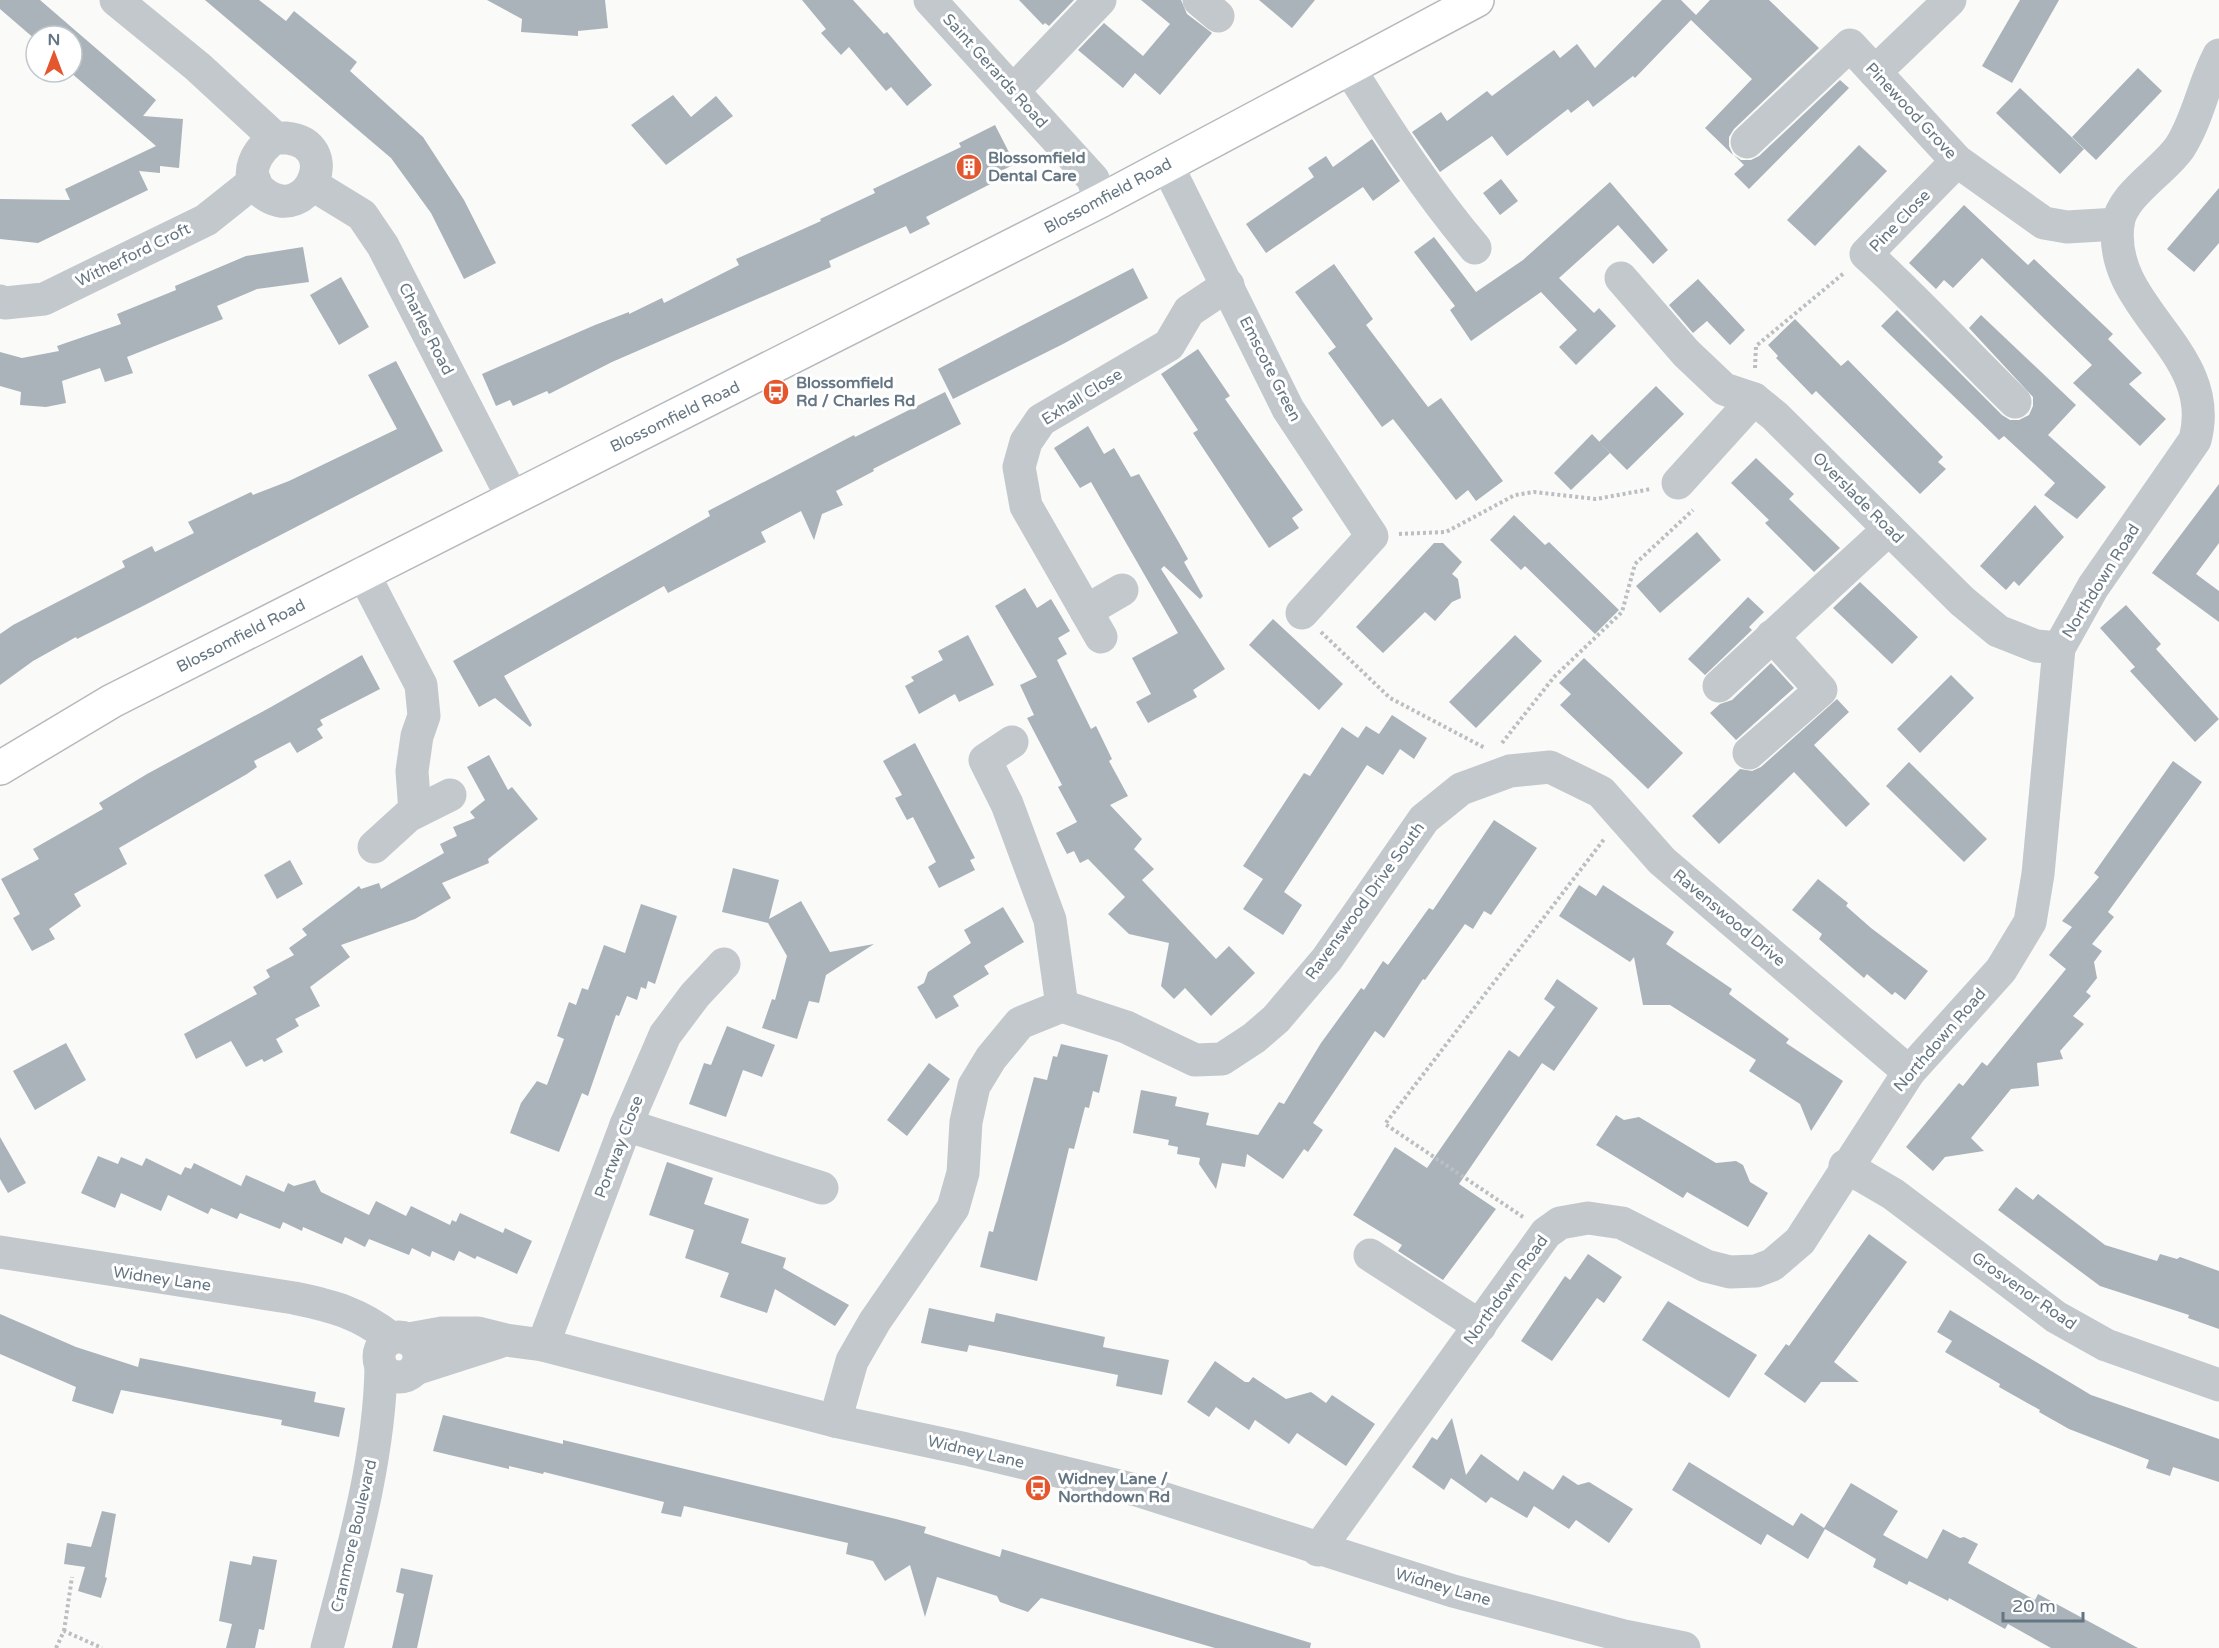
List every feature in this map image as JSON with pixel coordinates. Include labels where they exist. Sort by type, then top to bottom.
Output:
[{"type":"main road","name":"Blossomfield Road","points":[[0,768],[112,701],[1100,201],[1477,0]]},
{"type":"street","points":[[116,0],[198,68],[275,138]]},
{"type":"street","name":"Saint Gerards Road","points":[[930,0],[1093,179],[1100,201]]},
{"type":"street","points":[[1013,91],[1100,0]]},
{"type":"street","points":[[1875,72],[1950,0]]},
{"type":"street","name":"Pinewood Grove","points":[[1747,142],[1850,45],[1958,161],[2044,223],[2067,227],[2118,224]]},
{"type":"street","points":[[2118,224],[2123,207],[2179,149],[2192,125],[2219,55]]},
{"type":"street","points":[[1349,68],[1398,149],[1432,196],[1475,248]]},
{"type":"street","points":[[275,138],[291,138],[305,144],[315,157],[317,174],[313,185],[298,199],[284,201],[262,192],[255,182],[253,163],[261,147],[275,138]]},
{"type":"street","name":"Pine Close","points":[[1958,161],[1866,254],[1925,309],[1950,339],[2016,402]]},
{"type":"street","name":"Emscote Green","points":[[1167,165],[1288,409],[1372,536]]},
{"type":"street","name":"Witherford Croft","points":[[0,301],[5,303],[44,298],[206,220],[255,182]]},
{"type":"street","name":"Charles Road","points":[[313,185],[362,215],[383,246],[512,497]]},
{"type":"street","name":"Northdown Road","points":[[1318,1550],[1546,1233],[1560,1223],[1588,1218],[1622,1223],[1706,1266],[1730,1272],[1756,1271],[1772,1265],[1800,1241],[1845,1166],[1909,1072],[2001,970],[2030,922],[2038,874],[2059,648],[2093,587],[2195,440],[2211,425],[2204,393],[2177,342],[2150,310],[2126,274],[2120,252],[2118,224]]},
{"type":"street","name":"Overslade Road","points":[[1621,278],[1686,354],[1725,388],[1754,399],[1775,416],[1962,601],[1998,631],[2036,646],[2059,648]]},
{"type":"street","name":"Exhall Close","points":[[1122,590],[1094,624],[1026,506],[1018,467],[1026,442],[1041,420],[1169,345],[1189,311],[1228,285]]},
{"type":"street","points":[[1678,483],[1754,399]]},
{"type":"street","points":[[1719,687],[1889,529]]},
{"type":"street","points":[[1302,613],[1372,536]]},
{"type":"street","points":[[363,573],[421,685],[424,716],[417,736],[412,771],[415,812]]},
{"type":"street","points":[[1749,753],[1821,690],[1773,636]]},
{"type":"street","points":[[835,1421],[852,1361],[875,1321],[953,1208],[963,1173],[966,1122],[974,1086],[991,1058],[1020,1023],[1062,1006],[1050,920],[1007,804],[985,760],[1012,742]]},
{"type":"street","name":"Ravenswood Drive South","points":[[1062,1006],[1126,1028],[1195,1060],[1222,1059],[1254,1038],[1276,1019],[1327,959],[1424,819],[1461,789],[1502,762],[1550,767]]},
{"type":"street","name":"Ravenswood Drive","points":[[1550,767],[1601,792],[1662,861],[1909,1072]]},
{"type":"street","points":[[374,848],[415,812],[450,795]]},
{"type":"street","name":"Portway Close","points":[[543,1345],[626,1125],[665,1035],[695,995],[724,964]]},
{"type":"street","points":[[626,1125],[822,1188]]},
{"type":"street","name":"Grosvenor Road","points":[[1845,1166],[1893,1194],[2056,1317],[2106,1344],[2219,1386]]},
{"type":"street","name":"Widney Lane","points":[[0,1252],[325,1304],[367,1319],[398,1358],[442,1333],[478,1333],[506,1340],[543,1345],[835,1421],[966,1449],[1140,1491],[1318,1550],[1476,1597],[1624,1636],[1684,1648]]},
{"type":"street","points":[[1370,1255],[1480,1326]]},
{"type":"street","name":"Cranmore Boulevard","points":[[327,1648],[360,1521],[378,1424],[398,1358]]},
{"type":"path","points":[[1754,399],[1756,346],[1866,254]]},
{"type":"path","points":[[1302,613],[1390,698],[1502,762],[1554,677],[1622,612],[1635,564],[1694,510],[1678,483],[1596,499],[1534,492],[1515,495],[1446,532],[1372,536]]},
{"type":"path","points":[[1546,1233],[1385,1124],[1595,849],[1624,818]]},
{"type":"path","points":[[56,1648],[64,1631],[72,1577]]},
{"type":"path","points":[[64,1631],[102,1648]]},
{"type":"building","points":[[0,0],[40,0],[68,24],[24,24],[24,30],[0,9]]},
{"type":"building","points":[[205,0],[259,0],[286,21],[294,11],[357,62],[350,71],[423,137],[464,200],[496,263],[464,279],[431,213],[391,158]]},
{"type":"building","points":[[487,0],[605,0],[608,28],[578,31],[578,36],[521,32],[522,19]]},
{"type":"building","points":[[802,0],[853,0],[884,34],[887,32],[932,85],[907,106],[891,87],[886,91],[849,47],[841,55],[821,33],[826,29]]},
{"type":"building","points":[[1019,0],[1074,0],[1049,26],[1045,23],[1043,25]]},
{"type":"building","points":[[1141,0],[1181,0],[1187,14],[1212,33],[1160,95],[1135,73],[1123,88],[1078,50],[1104,23],[1143,56],[1170,24]]},
{"type":"building","points":[[1259,0],[1315,0],[1292,28]]},
{"type":"building","points":[[1662,0],[1681,0],[1696,15],[1710,0],[1769,0],[1819,48],[1734,129],[1729,137],[1729,146],[1733,155],[1705,128],[1752,79],[1691,20],[1635,78],[1633,76],[1593,107],[1588,100],[1571,113],[1568,109],[1507,156],[1492,136],[1440,172],[1412,132],[1441,112],[1447,121],[1487,91],[1492,96],[1554,50],[1560,58],[1577,44],[1595,68]]},
{"type":"building","points":[[2020,0],[2059,0],[2012,83],[1982,66]]},
{"type":"building","points":[[84,38],[156,100],[143,116],[183,119],[179,168],[160,166],[160,173],[139,171],[148,190],[38,243],[0,239],[0,199],[70,200],[65,189],[156,146],[84,84]]},
{"type":"building","points":[[2138,68],[2162,91],[2096,160],[2072,137]]},
{"type":"building","points":[[1840,80],[1849,88],[1749,189],[1734,174],[1744,165],[1734,155],[1741,160],[1751,160],[1759,156]]},
{"type":"building","points":[[2020,88],[2084,149],[2060,174],[1996,113]]},
{"type":"building","points":[[673,95],[691,117],[716,96],[733,116],[666,165],[631,125]]},
{"type":"building","points":[[995,125],[1015,164],[1003,170],[1006,176],[926,217],[930,224],[910,234],[906,226],[829,261],[831,267],[612,362],[549,394],[547,391],[513,406],[510,400],[496,406],[482,374],[595,325],[629,312],[629,314],[662,298],[664,303],[739,265],[736,259],[821,221],[820,219],[875,193],[873,189],[961,147],[959,143]]},
{"type":"building","points":[[1372,139],[1400,181],[1373,201],[1363,187],[1266,253],[1246,224],[1314,177],[1308,168],[1326,156],[1333,167]]},
{"type":"building","points":[[1859,145],[1887,171],[1815,246],[1787,220]]},
{"type":"building","points":[[1501,179],[1518,201],[1500,215],[1483,193]]},
{"type":"building","points":[[1610,182],[1668,250],[1653,264],[1618,225],[1559,278],[1594,313],[1599,308],[1616,326],[1576,365],[1559,347],[1577,330],[1541,292],[1471,341],[1450,310],[1455,306],[1414,252],[1434,237],[1476,292],[1523,260]]},
{"type":"building","points":[[2219,188],[2219,243],[2194,272],[2167,249]]},
{"type":"building","points":[[1964,205],[2028,265],[2034,259],[2113,334],[2108,339],[2142,373],[2129,384],[2166,419],[2140,446],[2073,383],[2092,365],[1982,258],[1953,288],[1944,280],[1936,289],[1909,263]]},
{"type":"building","points":[[303,247],[309,282],[257,289],[217,306],[223,319],[127,357],[133,373],[105,382],[100,368],[62,381],[66,403],[46,407],[20,405],[21,392],[0,386],[0,352],[22,358],[59,351],[57,346],[121,324],[117,314],[176,290],[175,286],[246,256]]},
{"type":"building","points":[[1334,264],[1373,319],[1366,325],[1428,407],[1441,398],[1503,481],[1476,501],[1468,490],[1456,500],[1393,419],[1382,427],[1328,353],[1336,347],[1295,292]]},
{"type":"building","points":[[1133,268],[1148,298],[953,399],[938,369]]},
{"type":"building","points":[[341,277],[369,327],[339,345],[310,295]]},
{"type":"building","points":[[1698,279],[1745,330],[1730,345],[1707,321],[1693,333],[1669,305]]},
{"type":"building","points":[[1897,310],[2002,415],[2010,420],[2019,420],[2029,415],[2033,406],[2033,397],[1969,328],[1981,315],[2076,405],[2048,435],[2106,487],[2077,519],[2044,495],[2055,483],[2004,436],[1999,440],[1881,326]]},
{"type":"building","points":[[1795,319],[1841,366],[1848,360],[1943,457],[1938,462],[1946,469],[1920,494],[1816,391],[1812,395],[1776,358],[1778,356],[1768,345]]},
{"type":"building","points":[[1198,349],[1230,396],[1225,399],[1303,510],[1292,518],[1299,528],[1269,548],[1193,433],[1198,430],[1161,374]]},
{"type":"building","points":[[396,361],[443,451],[141,607],[77,639],[76,637],[33,661],[0,685],[0,634],[13,625],[125,567],[122,561],[152,546],[155,552],[194,533],[188,522],[251,492],[253,495],[289,481],[397,429],[368,375]]},
{"type":"building","points":[[1656,386],[1684,414],[1627,470],[1599,442]]},
{"type":"building","points":[[945,392],[961,424],[873,469],[874,471],[836,491],[843,505],[822,514],[814,540],[801,511],[761,532],[766,542],[668,593],[664,586],[504,676],[532,725],[530,727],[495,698],[479,707],[453,661],[710,516],[708,511],[854,435],[855,437]]},
{"type":"building","points":[[1088,426],[1104,454],[1114,448],[1131,477],[1139,474],[1178,541],[1188,559],[1184,562],[1203,596],[1200,599],[1164,566],[1161,569],[1225,669],[1193,690],[1197,697],[1148,723],[1136,702],[1151,694],[1132,658],[1178,633],[1091,482],[1080,488],[1054,448]]},
{"type":"building","points":[[1592,434],[1610,453],[1571,490],[1554,473]]},
{"type":"building","points":[[1756,458],[1794,494],[1789,499],[1840,548],[1814,572],[1765,523],[1769,520],[1731,483]]},
{"type":"building","points":[[2219,484],[2219,543],[2196,574],[2219,591],[2219,622],[2152,573]]},
{"type":"building","points":[[2035,505],[2064,537],[2019,586],[2014,581],[2006,590],[1980,566]]},
{"type":"building","points":[[1514,515],[1545,545],[1549,542],[1619,610],[1595,634],[1525,566],[1521,570],[1490,540]]},
{"type":"building","points":[[1697,532],[1721,560],[1660,613],[1636,586]]},
{"type":"building","points":[[1434,543],[1443,543],[1462,562],[1452,574],[1458,579],[1461,598],[1452,602],[1435,621],[1425,612],[1383,653],[1356,627]]},
{"type":"building","points":[[1860,582],[1918,637],[1892,664],[1833,608]]},
{"type":"building","points":[[1025,588],[1037,608],[1051,599],[1070,631],[1058,638],[1067,654],[1057,660],[1091,729],[1096,726],[1112,759],[1109,761],[1128,796],[1110,805],[1142,839],[1134,849],[1154,869],[1142,880],[1216,959],[1229,946],[1255,973],[1211,1016],[1185,988],[1174,999],[1161,986],[1169,943],[1129,934],[1108,914],[1125,897],[1088,859],[1080,863],[1074,851],[1067,854],[1056,833],[1077,822],[1058,787],[1062,785],[1027,718],[1034,715],[1020,685],[1037,677],[995,606]]},
{"type":"building","points":[[1748,597],[1764,612],[1749,627],[1752,630],[1705,675],[1688,659]]},
{"type":"building","points":[[2126,605],[2161,644],[2156,649],[2219,719],[2195,742],[2130,671],[2135,667],[2100,628]]},
{"type":"building","points":[[1273,619],[1343,684],[1319,710],[1249,645]]},
{"type":"building","points":[[968,635],[994,685],[959,702],[955,694],[919,714],[905,686],[914,681],[911,677],[943,660],[938,651]]},
{"type":"building","points":[[1515,635],[1542,661],[1476,728],[1449,702]]},
{"type":"building","points":[[362,655],[380,689],[320,720],[323,725],[317,729],[323,738],[297,753],[290,742],[254,761],[257,767],[247,774],[119,848],[127,864],[74,894],[81,906],[49,929],[55,939],[32,951],[13,918],[20,914],[1,879],[39,859],[33,849],[103,809],[99,803],[147,774]]},
{"type":"building","points":[[1584,658],[1683,753],[1648,789],[1560,705],[1571,694],[1559,683]]},
{"type":"building","points":[[1771,663],[1794,688],[1736,740],[1710,713],[1720,704],[1732,700]]},
{"type":"building","points":[[1951,675],[1974,698],[1920,753],[1897,729]]},
{"type":"building","points":[[1837,699],[1849,712],[1814,745],[1870,804],[1846,827],[1794,772],[1719,844],[1692,816],[1740,769],[1752,771],[1761,767]]},
{"type":"building","points":[[1392,715],[1427,738],[1414,759],[1400,749],[1383,775],[1367,765],[1284,892],[1302,905],[1283,935],[1243,909],[1263,879],[1243,866],[1304,773],[1310,776],[1342,727],[1358,738],[1366,726],[1379,734]]},
{"type":"building","points":[[915,743],[975,858],[970,860],[975,870],[939,888],[928,867],[936,862],[913,817],[907,820],[895,798],[902,795],[883,761]]},
{"type":"building","points":[[489,755],[508,790],[512,787],[538,819],[488,859],[489,863],[442,883],[451,898],[415,919],[341,945],[350,957],[310,987],[320,1006],[295,1019],[299,1026],[276,1039],[283,1052],[264,1062],[262,1059],[246,1067],[231,1041],[196,1059],[184,1034],[257,994],[253,987],[270,977],[266,970],[294,955],[289,948],[307,935],[302,929],[359,886],[361,889],[379,883],[381,889],[444,853],[440,844],[457,836],[453,827],[475,818],[470,812],[485,800],[467,767]]},
{"type":"building","points":[[2173,761],[2202,782],[2108,912],[2114,917],[2092,944],[2102,951],[2094,962],[2097,978],[2086,992],[2091,996],[2073,1016],[2084,1024],[2060,1051],[2063,1059],[2037,1063],[2039,1086],[2011,1089],[1971,1138],[1984,1151],[1945,1157],[1933,1171],[1906,1147],[1959,1083],[1963,1086],[1982,1062],[1987,1066],[2066,969],[2049,955],[2072,927],[2062,921],[2099,877],[2094,873]]},
{"type":"building","points":[[1909,762],[1987,839],[1964,862],[1886,786]]},
{"type":"building","points":[[1494,820],[1537,848],[1491,915],[1484,911],[1473,929],[1465,924],[1425,980],[1423,979],[1384,1038],[1375,1031],[1313,1123],[1323,1130],[1308,1152],[1304,1149],[1283,1179],[1247,1154],[1245,1167],[1222,1163],[1216,1189],[1199,1164],[1200,1158],[1177,1154],[1178,1147],[1168,1145],[1169,1140],[1133,1133],[1141,1090],[1177,1097],[1175,1106],[1209,1113],[1206,1125],[1258,1135],[1279,1102],[1284,1104],[1321,1043],[1361,988],[1364,990],[1383,961],[1388,965],[1429,908],[1433,910]]},
{"type":"building","points":[[290,860],[303,884],[277,899],[264,875]]},
{"type":"building","points":[[733,868],[779,880],[769,919],[801,901],[830,952],[874,944],[826,975],[819,1003],[809,1001],[797,1039],[762,1028],[772,999],[775,1000],[787,956],[768,923],[722,912]]},
{"type":"building","points":[[1818,879],[1848,903],[1846,906],[1871,928],[1928,971],[1905,1000],[1895,992],[1892,995],[1867,974],[1864,978],[1819,939],[1822,934],[1792,910]]},
{"type":"building","points":[[1579,885],[1596,896],[1603,885],[1674,932],[1666,944],[1732,989],[1729,994],[1789,1039],[1786,1043],[1843,1081],[1811,1131],[1800,1104],[1749,1071],[1756,1060],[1670,1005],[1643,1005],[1634,957],[1630,962],[1559,916]]},
{"type":"building","points":[[641,904],[677,916],[655,984],[648,981],[646,989],[641,987],[637,1000],[627,996],[619,1016],[616,1015],[588,1096],[582,1093],[559,1152],[510,1133],[521,1103],[537,1081],[547,1085],[564,1039],[557,1036],[569,1002],[576,1005],[582,988],[588,990],[604,945],[625,953]]},
{"type":"building","points":[[1003,907],[1024,942],[984,966],[989,974],[953,996],[959,1006],[936,1019],[917,987],[924,983],[928,972],[971,943],[964,930]]},
{"type":"building","points":[[1557,979],[1598,1008],[1554,1071],[1542,1063],[1459,1184],[1496,1209],[1443,1280],[1398,1251],[1402,1245],[1353,1215],[1395,1147],[1427,1168],[1509,1050],[1519,1057],[1555,1007],[1544,999]]},
{"type":"building","points":[[727,1026],[775,1045],[762,1077],[743,1070],[726,1117],[689,1104],[704,1063],[711,1065]]},
{"type":"building","points":[[66,1043],[86,1080],[35,1110],[13,1071]]},
{"type":"building","points":[[1061,1044],[1108,1055],[1099,1093],[1093,1091],[1089,1108],[1085,1107],[1074,1149],[1069,1148],[1037,1281],[980,1267],[989,1231],[993,1232],[1034,1077],[1047,1080],[1053,1056],[1057,1057]]},
{"type":"building","points":[[929,1063],[950,1079],[907,1136],[887,1120]]},
{"type":"building","points":[[1616,1115],[1624,1120],[1639,1117],[1716,1163],[1736,1161],[1743,1165],[1750,1182],[1768,1193],[1748,1227],[1687,1192],[1683,1198],[1596,1145]]},
{"type":"building","points":[[0,1137],[26,1183],[8,1193],[0,1179]]},
{"type":"building","points":[[98,1156],[118,1164],[121,1157],[142,1166],[146,1158],[181,1175],[185,1167],[191,1169],[194,1163],[241,1186],[246,1175],[284,1192],[288,1183],[294,1186],[315,1180],[321,1192],[369,1215],[376,1201],[406,1216],[411,1206],[450,1225],[452,1220],[456,1222],[460,1213],[503,1233],[505,1228],[532,1241],[517,1274],[477,1256],[475,1259],[459,1251],[454,1261],[432,1251],[430,1257],[412,1248],[409,1255],[369,1239],[365,1247],[345,1237],[342,1244],[303,1227],[302,1231],[283,1222],[280,1229],[240,1213],[237,1219],[211,1208],[208,1214],[168,1195],[161,1211],[121,1193],[115,1208],[81,1193]]},
{"type":"building","points":[[667,1162],[713,1178],[704,1204],[749,1219],[741,1243],[786,1258],[783,1268],[849,1305],[835,1326],[775,1289],[767,1313],[720,1297],[729,1273],[685,1258],[694,1230],[649,1215]]},
{"type":"building","points":[[2016,1187],[2033,1200],[2038,1194],[2105,1245],[2157,1261],[2160,1254],[2177,1259],[2180,1257],[2219,1271],[2219,1329],[2188,1318],[2189,1315],[2100,1286],[1998,1210]]},
{"type":"building","points":[[1869,1234],[1907,1262],[1834,1362],[1859,1382],[1821,1382],[1805,1403],[1764,1374],[1786,1344],[1789,1346]]},
{"type":"building","points":[[1588,1254],[1622,1277],[1604,1303],[1597,1298],[1552,1361],[1521,1341],[1565,1276],[1570,1280]]},
{"type":"building","points":[[1668,1301],[1757,1355],[1729,1398],[1642,1340]]},
{"type":"building","points":[[929,1308],[994,1322],[996,1313],[1105,1337],[1103,1347],[1169,1360],[1162,1395],[1116,1386],[1118,1375],[969,1345],[967,1352],[921,1343]]},
{"type":"building","points":[[1950,1310],[2091,1395],[2219,1439],[2219,1482],[2173,1467],[2170,1476],[2146,1468],[2149,1460],[2069,1429],[1999,1387],[2000,1384],[1945,1352],[1952,1341],[1937,1332]]},
{"type":"building","points":[[0,1314],[76,1347],[138,1367],[140,1358],[316,1392],[314,1402],[345,1408],[339,1437],[281,1425],[282,1420],[121,1390],[113,1414],[72,1401],[76,1387],[0,1354]]},
{"type":"building","points":[[1215,1361],[1245,1382],[1249,1382],[1253,1377],[1286,1399],[1311,1392],[1326,1403],[1332,1395],[1375,1424],[1346,1466],[1297,1433],[1289,1444],[1255,1420],[1249,1430],[1216,1407],[1209,1417],[1187,1402]]},
{"type":"building","points":[[443,1415],[563,1444],[563,1440],[926,1527],[924,1533],[1000,1557],[1002,1549],[1311,1643],[1310,1648],[1215,1648],[1041,1598],[1028,1612],[1000,1602],[997,1596],[937,1577],[925,1617],[910,1565],[885,1581],[873,1561],[846,1554],[848,1543],[684,1506],[681,1517],[661,1513],[664,1502],[544,1472],[543,1474],[509,1466],[509,1469],[433,1451]]},
{"type":"building","points":[[1452,1418],[1466,1475],[1481,1454],[1518,1481],[1524,1471],[1553,1490],[1563,1475],[1578,1485],[1589,1482],[1633,1509],[1609,1543],[1576,1520],[1569,1529],[1534,1506],[1527,1518],[1491,1497],[1486,1503],[1451,1478],[1444,1490],[1412,1467],[1432,1437],[1437,1440]]},
{"type":"building","points":[[1689,1462],[1793,1526],[1801,1513],[1824,1528],[1851,1483],[1898,1511],[1883,1535],[1927,1559],[1943,1529],[1960,1538],[1964,1537],[1978,1544],[1968,1563],[2035,1600],[2038,1594],[2138,1648],[2051,1648],[2008,1624],[2005,1629],[1949,1598],[1948,1601],[1909,1581],[1907,1585],[1873,1567],[1876,1559],[1825,1529],[1808,1559],[1767,1534],[1761,1545],[1672,1490]]},
{"type":"building","points":[[102,1511],[116,1514],[105,1577],[107,1578],[101,1598],[78,1591],[85,1567],[64,1564],[67,1543],[91,1547]]},
{"type":"building","points":[[253,1556],[277,1560],[264,1630],[259,1629],[255,1648],[226,1648],[232,1624],[219,1621],[230,1561],[251,1565]]},
{"type":"building","points":[[401,1568],[433,1575],[417,1648],[392,1648],[404,1594],[396,1592]]},
{"type":"place","name":"Blossomfield Dental Care","points":[[969,167]]},
{"type":"place","name":"Blossomfield Rd / Charles Rd","points":[[776,392]]},
{"type":"place","name":"Widney Lane / Northdown Rd","points":[[1038,1488]]}]
